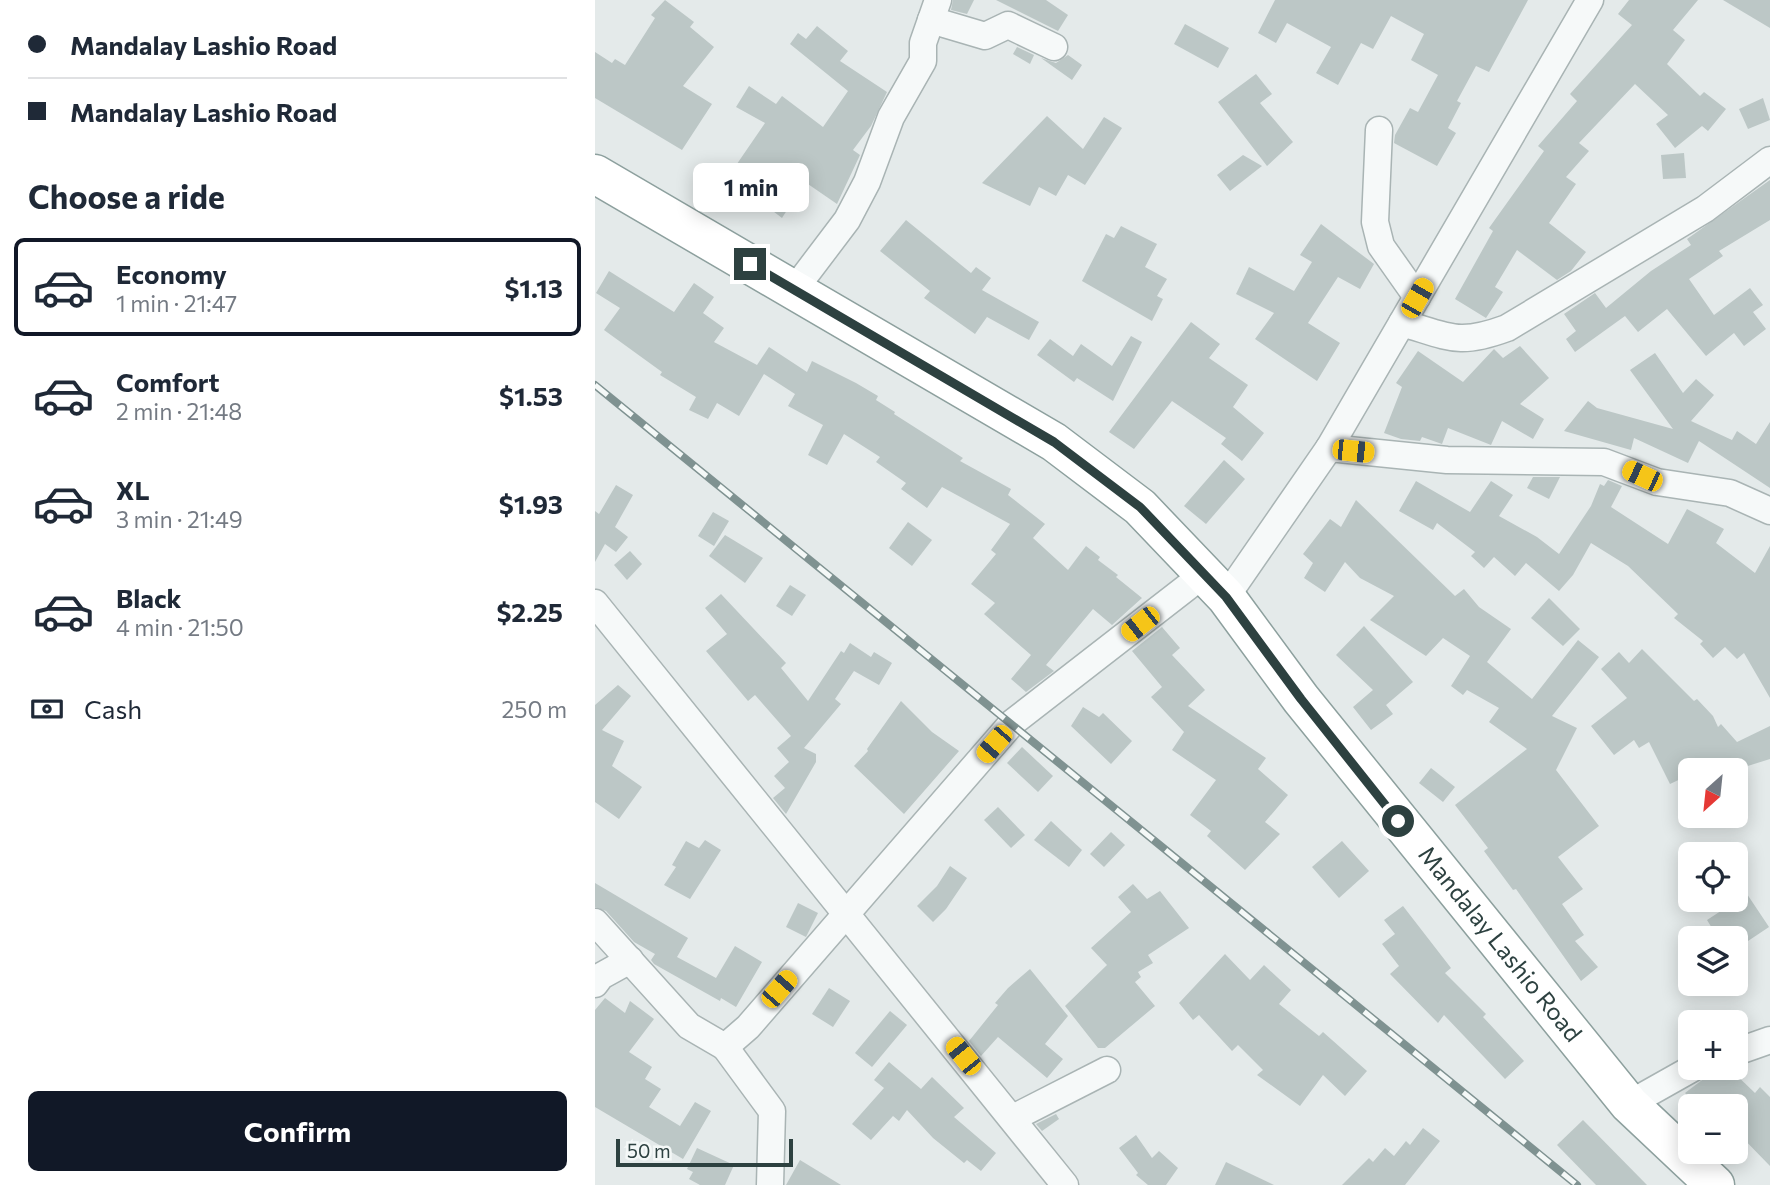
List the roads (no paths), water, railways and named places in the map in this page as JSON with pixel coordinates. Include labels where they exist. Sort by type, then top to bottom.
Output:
[{"type":"highway","name":"Mandalay Lashio Road","points":[[595,174],[1066,450],[1140,507],[1215,585],[1301,699],[1629,1104],[1715,1185]]},
{"type":"street","points":[[725,1047],[748,1027],[1012,723],[1215,585],[1329,448],[1590,0]]},
{"type":"street","points":[[794,290],[847,220],[867,182],[891,117],[923,61],[923,43],[935,10],[985,36],[1007,24],[1054,47]]},
{"type":"street","points":[[1379,130],[1375,222],[1381,246],[1417,298]]},
{"type":"street","points":[[1402,323],[1461,340],[1480,338],[1507,328],[1705,209],[1770,160]]},
{"type":"street","points":[[1329,448],[1447,460],[1604,462],[1657,482],[1730,493],[1770,511]]},
{"type":"street","points":[[595,603],[1065,1185]]},
{"type":"street","points":[[595,922],[689,1026],[725,1047],[772,1111],[765,1179]]},
{"type":"street","points":[[597,979],[630,960]]},
{"type":"street","points":[[1748,1048],[1770,1040]]},
{"type":"street","points":[[1013,1118],[1107,1070]]},
{"type":"street","points":[[1629,1104],[1678,1076]]},
{"type":"railway","points":[[595,385],[1577,1185]]}]
